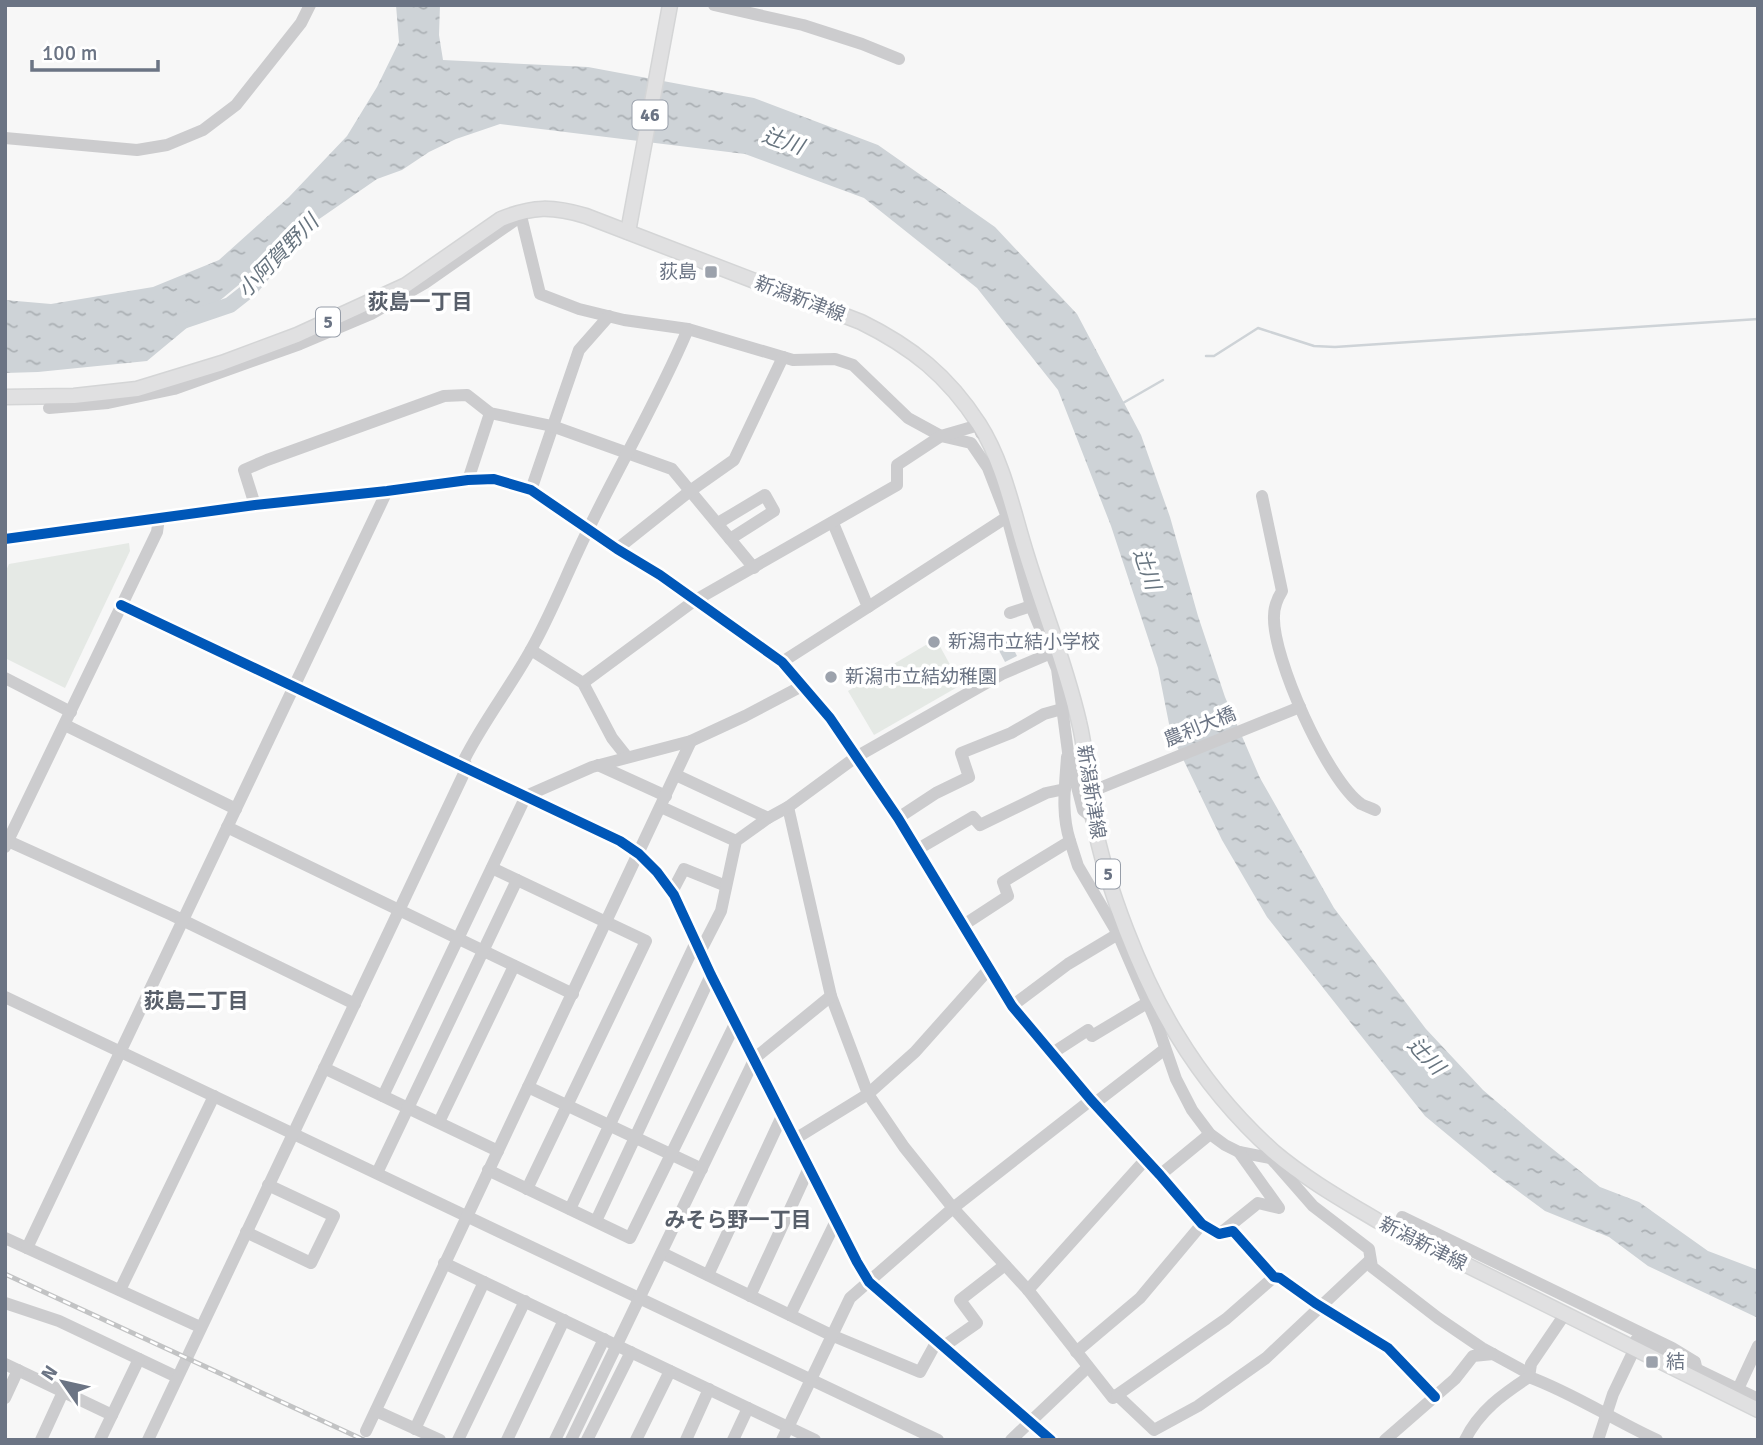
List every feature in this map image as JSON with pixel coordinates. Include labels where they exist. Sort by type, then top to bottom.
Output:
[{"type":"main road","name":"46","points":[[628,232],[670,5]]},
{"type":"main road","name":"5","points":[[5,397],[74,396],[137,389],[222,363],[297,335],[406,285],[501,219],[546,207],[564,209],[628,232]]},
{"type":"main road","name":"新潟新津線","points":[[628,232],[861,322],[895,339],[933,368],[979,425],[1000,468],[1037,606],[1070,684],[1080,725],[1093,818],[1118,906],[1153,990],[1176,1034],[1205,1077],[1240,1118],[1291,1165],[1378,1221],[1758,1410]]},
{"type":"street","points":[[5,138],[138,150],[167,145],[203,130],[236,105],[301,23],[310,5]]},
{"type":"street","points":[[714,5],[803,25],[899,59]]},
{"type":"street","points":[[49,408],[108,403],[174,389],[300,344],[371,314],[425,284],[519,215],[540,294],[568,306],[609,316],[688,329],[793,360],[835,359],[853,365],[908,418],[941,436],[971,443],[988,468]]},
{"type":"street","points":[[531,490],[579,350],[609,316]]},
{"type":"street","points":[[148,1440],[467,767],[464,760],[554,608],[588,530],[664,385],[688,329]]},
{"type":"street","points":[[617,549],[734,460],[783,357]]},
{"type":"street","points":[[255,505],[244,470],[444,396],[467,395],[490,413],[552,426],[672,469],[754,568]]},
{"type":"street","points":[[468,480],[490,413]]},
{"type":"street","points":[[583,683],[694,601],[897,485],[897,465],[941,436],[979,425],[988,468],[1057,669],[1068,752],[1083,810],[1093,818]]},
{"type":"street","points":[[5,539],[255,505],[468,480],[494,479],[531,490],[660,575],[782,662],[830,718],[898,818],[1012,1006],[1093,1102],[1202,1224],[1219,1234],[1233,1231],[1274,1277],[1280,1278],[1388,1348],[1435,1396]]},
{"type":"street","points":[[27,1248],[387,491]]},
{"type":"street","points":[[718,523],[765,495],[774,511],[730,540]]},
{"type":"street","points":[[1262,496],[1282,591],[1276,602],[1273,618],[1295,709],[1346,787],[1360,803],[1376,810]]},
{"type":"street","points":[[782,662],[1006,517]]},
{"type":"street","points":[[159,518],[157,532],[6,844],[183,920],[355,1003]]},
{"type":"street","points":[[833,523],[868,607]]},
{"type":"street","points":[[121,605],[467,767],[620,841],[639,854],[672,892],[782,1116],[869,1282],[1051,1440]]},
{"type":"street","points":[[1010,613],[1037,606]]},
{"type":"street","points":[[531,650],[583,683],[612,738],[627,757]]},
{"type":"street","points":[[569,1209],[698,947],[721,911],[736,841],[856,757],[1002,674],[1051,653]]},
{"type":"street","points":[[1057,669],[1070,684]]},
{"type":"street","points":[[5,678],[71,712]]},
{"type":"street","points":[[383,1096],[526,796],[598,765],[691,741],[802,686]]},
{"type":"street","points":[[898,818],[936,793],[969,777],[961,753],[1011,733],[1044,714],[1062,709]]},
{"type":"street","name":"農利大橋","points":[[1090,792],[1295,709]]},
{"type":"street","points":[[65,725],[236,809]]},
{"type":"street","points":[[366,1431],[691,741]]},
{"type":"street","points":[[1068,752],[1065,826],[1078,866],[1118,934],[1157,1024],[1181,1089],[1192,1110],[1210,1134],[1239,1152],[1279,1208],[1258,1203],[1219,1234]]},
{"type":"street","points":[[598,765],[736,841]]},
{"type":"street","points":[[1065,826],[1075,774]]},
{"type":"street","points":[[676,775],[768,818]]},
{"type":"street","points":[[918,849],[973,817],[980,825],[1046,793],[1065,789]]},
{"type":"street","points":[[788,807],[831,996],[868,1094],[904,1147],[953,1208],[1028,1290],[1113,1398],[1226,1319],[1274,1277]]},
{"type":"street","points":[[227,827],[573,994]]},
{"type":"street","points":[[962,926],[1009,897],[1003,882],[1070,841]]},
{"type":"street","points":[[492,868],[646,941],[527,1189]]},
{"type":"street","points":[[672,892],[684,869],[726,886]]},
{"type":"street","points":[[377,1173],[517,880]]},
{"type":"street","points":[[1012,1006],[1068,964],[1118,934]]},
{"type":"street","points":[[439,1122],[513,966]]},
{"type":"street","points":[[795,1139],[868,1094],[915,1052],[989,969]]},
{"type":"street","points":[[596,1222],[711,975]]},
{"type":"street","points":[[571,1440],[755,1058],[831,996]]},
{"type":"street","points":[[5,997],[938,1440]]},
{"type":"street","points":[[1051,1054],[1088,1030],[1092,1036],[1147,1003]]},
{"type":"street","points":[[488,1170],[630,1238],[736,1022]]},
{"type":"street","points":[[782,1440],[850,1298],[953,1208],[1165,1049]]},
{"type":"street","points":[[324,1068],[498,1151]]},
{"type":"street","points":[[528,1087],[702,1169]]},
{"type":"street","points":[[121,1290],[214,1096]]},
{"type":"street","points":[[708,1275],[782,1116]]},
{"type":"street","points":[[1160,1174],[1210,1134]]},
{"type":"street","points":[[1239,1152],[1270,1157],[1291,1165]]},
{"type":"street","points":[[1270,1157],[1314,1206],[1369,1249],[1372,1266],[1438,1318],[1526,1372],[1529,1377],[1657,1440]]},
{"type":"street","points":[[1028,1290],[1146,1159]]},
{"type":"street","points":[[750,1296],[809,1168]]},
{"type":"street","points":[[246,1232],[311,1263],[334,1216],[268,1185]]},
{"type":"street","points":[[1402,1217],[1672,1348],[1695,1362],[1697,1371]]},
{"type":"street","points":[[790,1315],[836,1221]]},
{"type":"street","points":[[1076,1352],[1140,1298],[1202,1224]]},
{"type":"street","points":[[5,1238],[200,1327]]},
{"type":"street","points":[[662,1253],[831,1335],[920,1373],[941,1343],[977,1323],[960,1300],[1005,1265]]},
{"type":"street","points":[[1117,1395],[1154,1430],[1198,1406],[1266,1358],[1370,1261]]},
{"type":"street","points":[[444,1263],[815,1440]]},
{"type":"street","points":[[415,1429],[484,1282]]},
{"type":"street","points":[[458,1440],[524,1301]]},
{"type":"street","points":[[5,1303],[60,1321],[177,1377]]},
{"type":"street","points":[[1465,1440],[1473,1423],[1501,1395],[1529,1377],[1531,1364],[1565,1314]]},
{"type":"street","points":[[507,1440],[564,1320]]},
{"type":"street","points":[[555,1440],[604,1339]]},
{"type":"street","points":[[1598,1440],[1613,1394],[1636,1340],[1697,1371],[1740,1385],[1758,1399]]},
{"type":"street","points":[[1740,1385],[1758,1346]]},
{"type":"street","points":[[587,1440],[631,1352]]},
{"type":"street","points":[[1385,1440],[1455,1379],[1473,1356],[1493,1354]]},
{"type":"street","points":[[100,1440],[139,1359]]},
{"type":"street","points":[[5,1364],[112,1415]]},
{"type":"street","points":[[1011,1440],[1088,1367]]},
{"type":"street","points":[[5,1398],[18,1370]]},
{"type":"street","points":[[636,1440],[670,1371]]},
{"type":"street","points":[[685,1440],[709,1389]]},
{"type":"street","points":[[40,1440],[63,1392]]},
{"type":"street","points":[[733,1440],[748,1408]]},
{"type":"street","points":[[376,1411],[440,1440]]},
{"type":"shaded area","points":[[129,543],[130,551],[65,688],[5,658],[5,573],[9,564]]},
{"type":"shaded area","points":[[936,639],[961,685],[874,735],[848,691]]},
{"type":"water","name":"辻川","points":[[396,5],[440,5],[439,35],[443,60],[588,67],[754,98],[878,145],[995,227],[1077,314],[1141,435],[1170,517],[1198,616],[1225,697],[1260,778],[1334,908],[1426,1029],[1483,1090],[1539,1138],[1600,1187],[1639,1202],[1708,1251],[1758,1270],[1758,1318],[1648,1266],[1609,1237],[1545,1211],[1425,1116],[1267,917],[1222,840],[1171,734],[1158,668],[1111,526],[1058,390],[977,288],[864,198],[745,154],[500,124],[456,139],[429,152],[402,170],[377,179],[312,224],[147,361],[5,373],[5,300],[51,304],[153,287],[219,260],[289,197],[347,136],[377,87],[399,42]]},
{"type":"water","points":[[1005,632],[1017,656],[1005,662],[993,639]]},
{"type":"waterway","name":"小阿賀野川","points":[[183,321],[230,305],[249,290],[297,233]]},
{"type":"waterway","points":[[1206,356],[1214,356],[1258,328],[1314,346],[1335,347],[1758,319]]},
{"type":"waterway","points":[[1123,403],[1163,380]]},
{"type":"railway","points":[[5,1274],[364,1440]]},
{"type":"cycle path","points":[[5,539],[255,505],[468,480],[494,479],[531,490],[660,575],[782,662],[830,718],[898,818],[1012,1006],[1091,1100],[1202,1224],[1219,1234],[1233,1231],[1274,1277],[1280,1278],[1388,1348],[1435,1397]]},
{"type":"cycle path","points":[[121,605],[620,841],[639,854],[674,895],[711,975],[869,1282],[1051,1440]]},
{"type":"place","name":"荻島","points":[[711,272]]},
{"type":"place","name":"新潟市立結小学校","points":[[934,642]]},
{"type":"place","name":"新潟市立結幼稚園","points":[[831,677]]},
{"type":"place","name":"結","points":[[1652,1362]]},
{"type":"district","name":"荻島一丁目","points":[[420,302]]},
{"type":"district","name":"荻島二丁目","points":[[196,1001]]},
{"type":"district","name":"みそら野一丁目","points":[[738,1220]]}]
